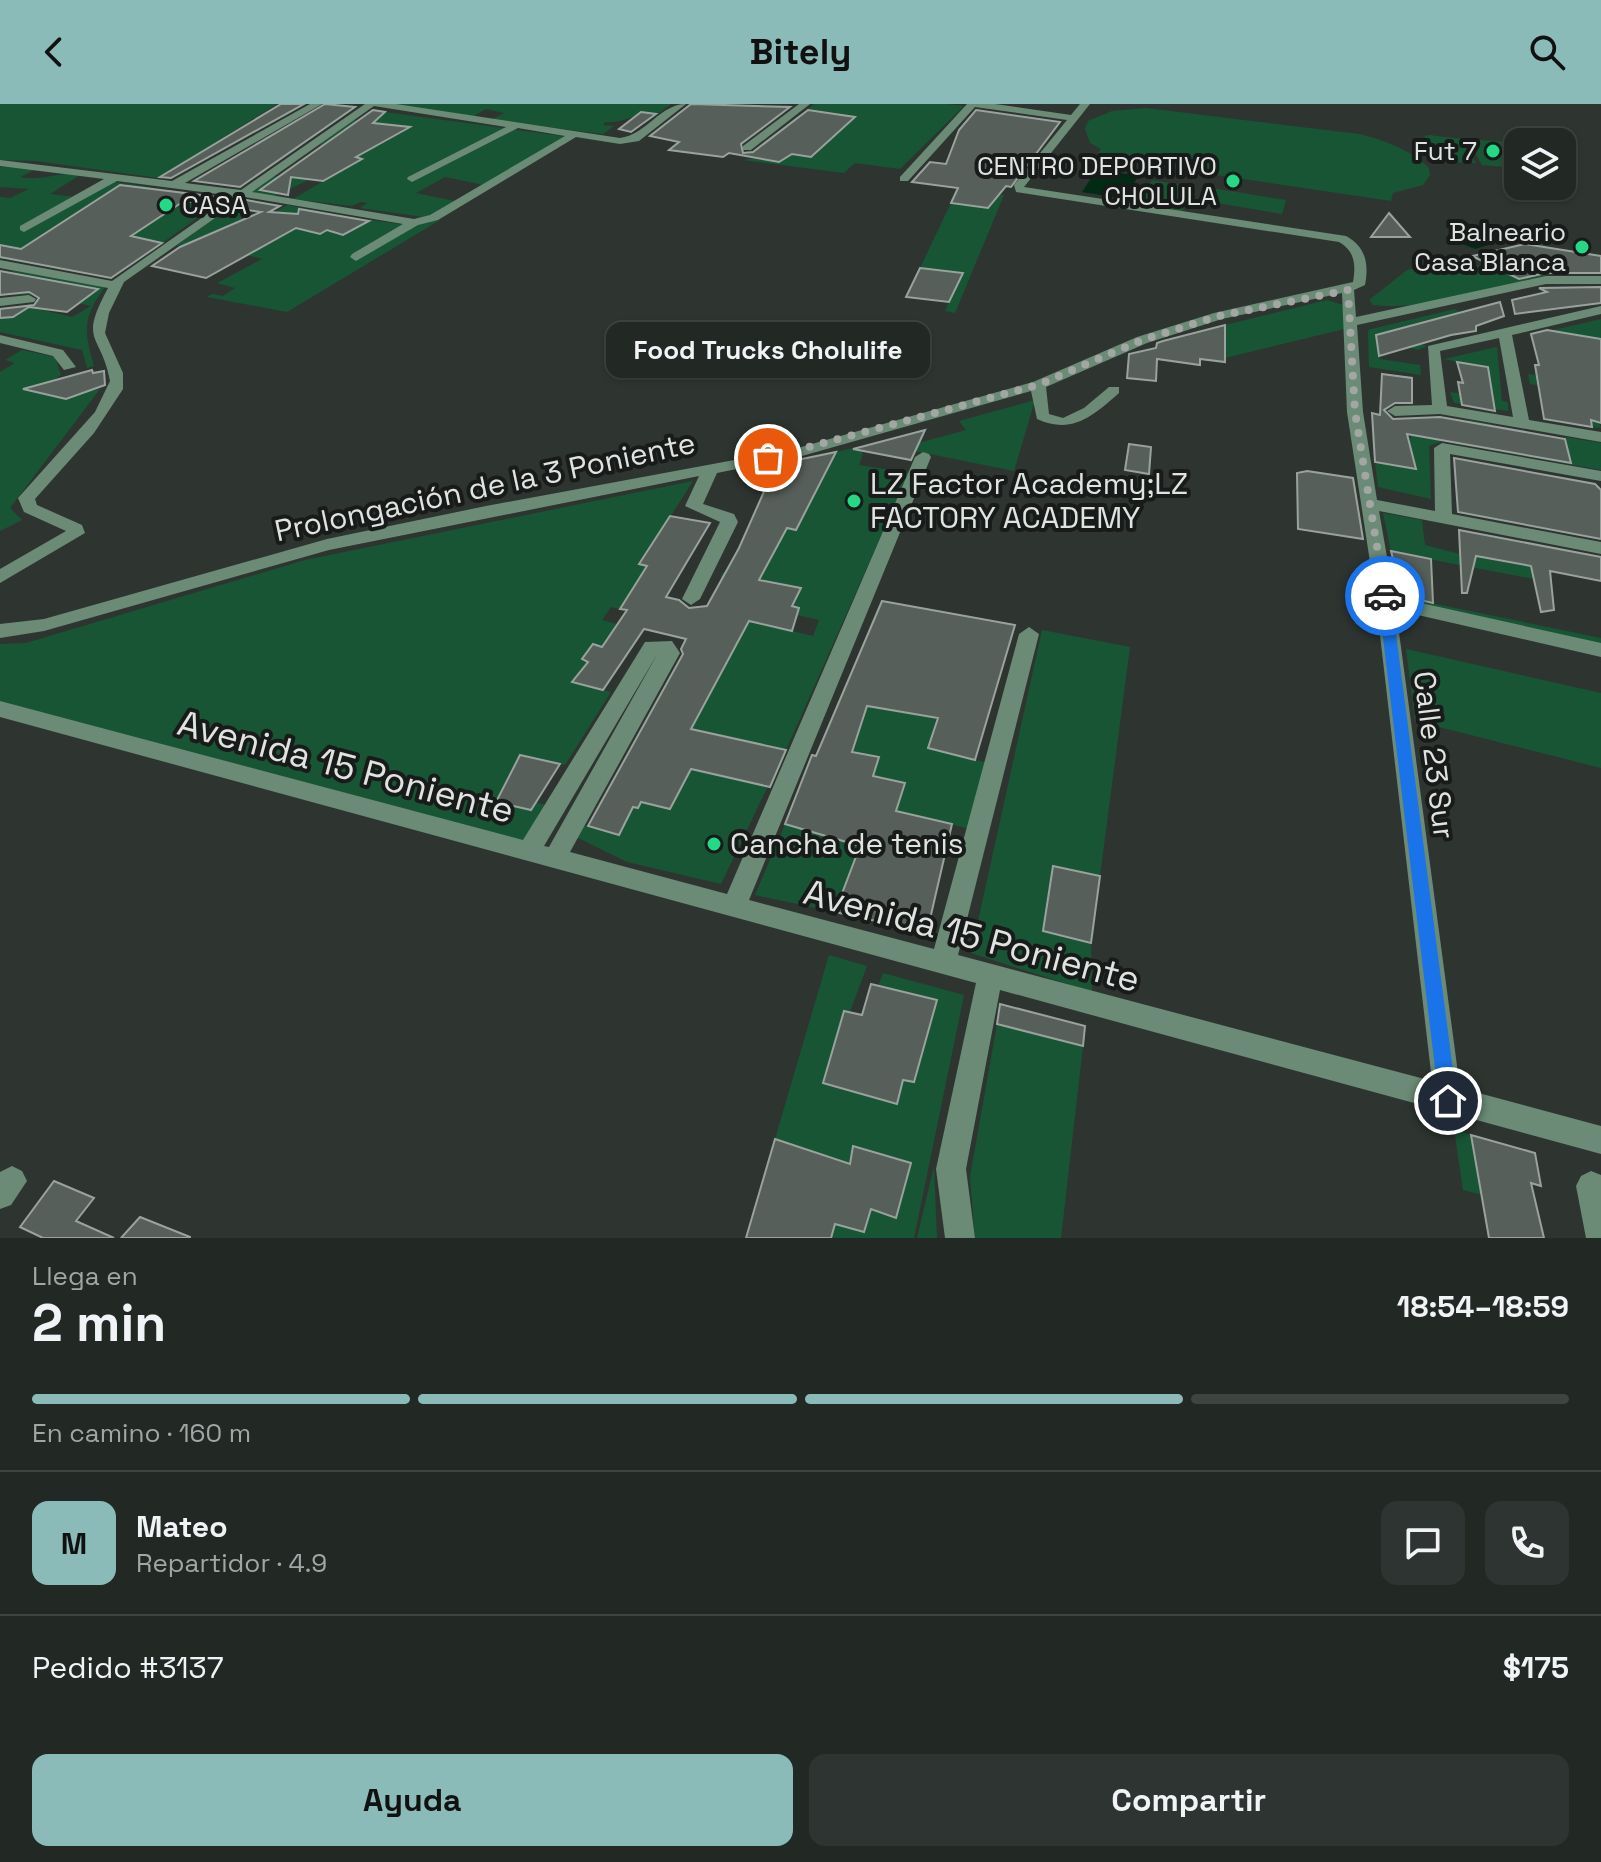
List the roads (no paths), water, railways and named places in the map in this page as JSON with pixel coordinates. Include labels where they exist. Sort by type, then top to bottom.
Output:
[{"type":"street","points":[[175,184],[317,104]]},
{"type":"street","points":[[0,577],[68,539],[76,529],[30,508],[26,498],[94,420],[116,388],[116,374],[99,334],[99,324],[119,280],[239,193],[374,104],[620,141],[635,139],[681,104]]},
{"type":"street","points":[[747,148],[805,104]]},
{"type":"street","points":[[904,179],[974,104],[1073,118],[1085,104]]},
{"type":"street","name":"Calle 23 Sur","points":[[1073,118],[1018,187],[1020,190],[1191,217],[1226,210],[1266,216],[1302,233],[1342,239],[1355,247],[1362,272],[1349,305],[1355,412],[1385,601],[1448,1101]]},
{"type":"street","points":[[412,179],[515,126]]},
{"type":"street","points":[[356,257],[414,222],[434,218],[575,134]]},
{"type":"street","points":[[0,163],[239,193],[414,222]]},
{"type":"street","points":[[24,228],[118,176]]},
{"type":"street","points":[[4,267],[116,286]]},
{"type":"street","name":"Prolongación de la 3 Poniente","points":[[0,631],[44,625],[327,545],[796,453],[1038,385],[1142,340],[1219,316],[1349,305],[1407,312],[1546,280],[1601,280]]},
{"type":"street","points":[[0,302],[29,299]]},
{"type":"street","points":[[1349,305],[1407,312]]},
{"type":"street","points":[[1440,409],[1433,349],[1601,310]]},
{"type":"street","points":[[1505,332],[1522,423]]},
{"type":"street","points":[[0,339],[58,353],[69,367]]},
{"type":"street","points":[[1038,385],[1042,416],[1053,422],[1074,423],[1114,390]]},
{"type":"street","points":[[1395,411],[1440,409],[1601,437]]},
{"type":"street","points":[[1444,510],[1442,448],[1601,476]]},
{"type":"street","points":[[733,908],[923,457]]},
{"type":"street","points":[[691,599],[729,522],[728,518],[693,506],[711,468]]},
{"type":"street","points":[[1370,497],[1444,510],[1601,548]]},
{"type":"street","points":[[1385,601],[1601,650]]},
{"type":"street","points":[[943,964],[1029,634]]},
{"type":"street","name":"Avenida 15 Poniente","points":[[0,709],[1601,1140]]},
{"type":"street","points":[[528,852],[558,803],[622,716],[582,810],[554,859]]},
{"type":"street","points":[[558,803],[582,810]]},
{"type":"street","points":[[960,1238],[951,1169],[990,978]]},
{"type":"street","points":[[1591,1186],[1601,1238]]},
{"type":"place","name":"Fut 7","points":[[1493,151]]},
{"type":"place","name":"CENTRO DEPORTIVO CHOLULA","points":[[1233,181]]},
{"type":"place","name":"CASA","points":[[166,205]]},
{"type":"place","name":"Balneario Casa Blanca","points":[[1582,247]]},
{"type":"place","name":"Food Trucks Cholulife","points":[[768,458]]},
{"type":"place","name":"LZ Factor Academy;LZ FACTORY ACADEMY","points":[[854,501]]},
{"type":"place","name":"Cancha de tenis","points":[[714,844]]}]
